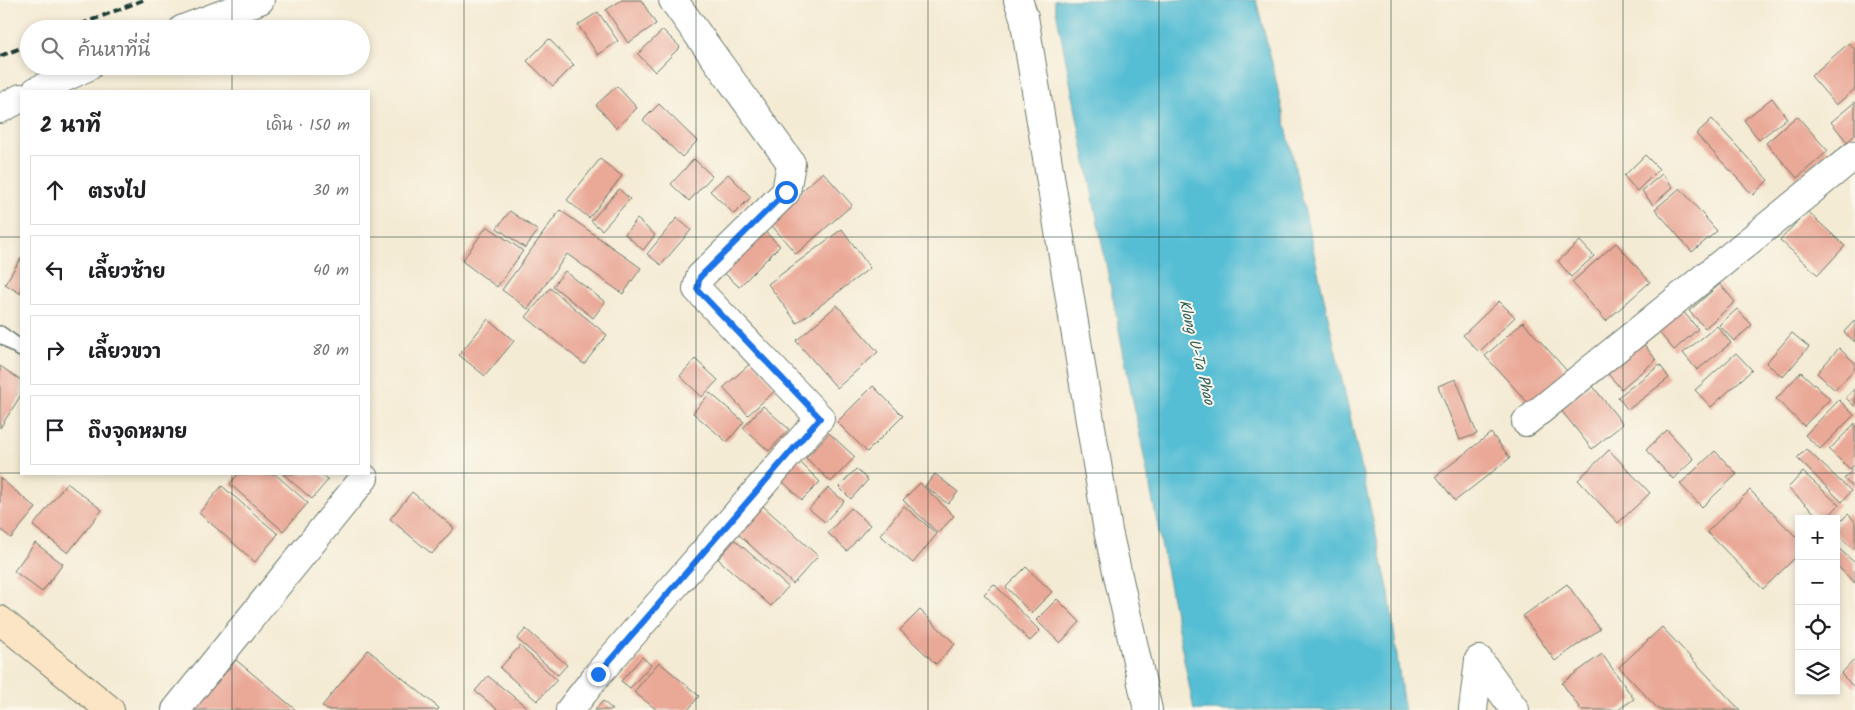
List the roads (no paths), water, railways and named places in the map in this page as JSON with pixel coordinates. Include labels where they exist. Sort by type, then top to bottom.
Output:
[{"type":"street","points":[[206,20],[260,0]]},
{"type":"street","points":[[570,710],[598,674],[820,418],[697,289],[700,277],[786,192],[791,163],[673,0]]},
{"type":"street","points":[[1018,0],[1024,17],[1108,531],[1148,710]]},
{"type":"street","points":[[38,90],[70,75]]},
{"type":"street","points":[[0,108],[20,98]]},
{"type":"street","points":[[1526,422],[1855,155]]},
{"type":"street","points":[[176,710],[364,478]]},
{"type":"street","points":[[0,620],[110,710]]},
{"type":"street","points":[[1473,710],[1479,660],[1515,710]]},
{"type":"lane","points":[[0,334],[20,348]]},
{"type":"water","name":"Klong U-Ta Phao","points":[[1054,0],[1256,0],[1272,63],[1389,593],[1404,710],[1194,710]]},
{"type":"railway","points":[[92,20],[143,0]]},
{"type":"railway","points":[[0,56],[20,48]]}]
